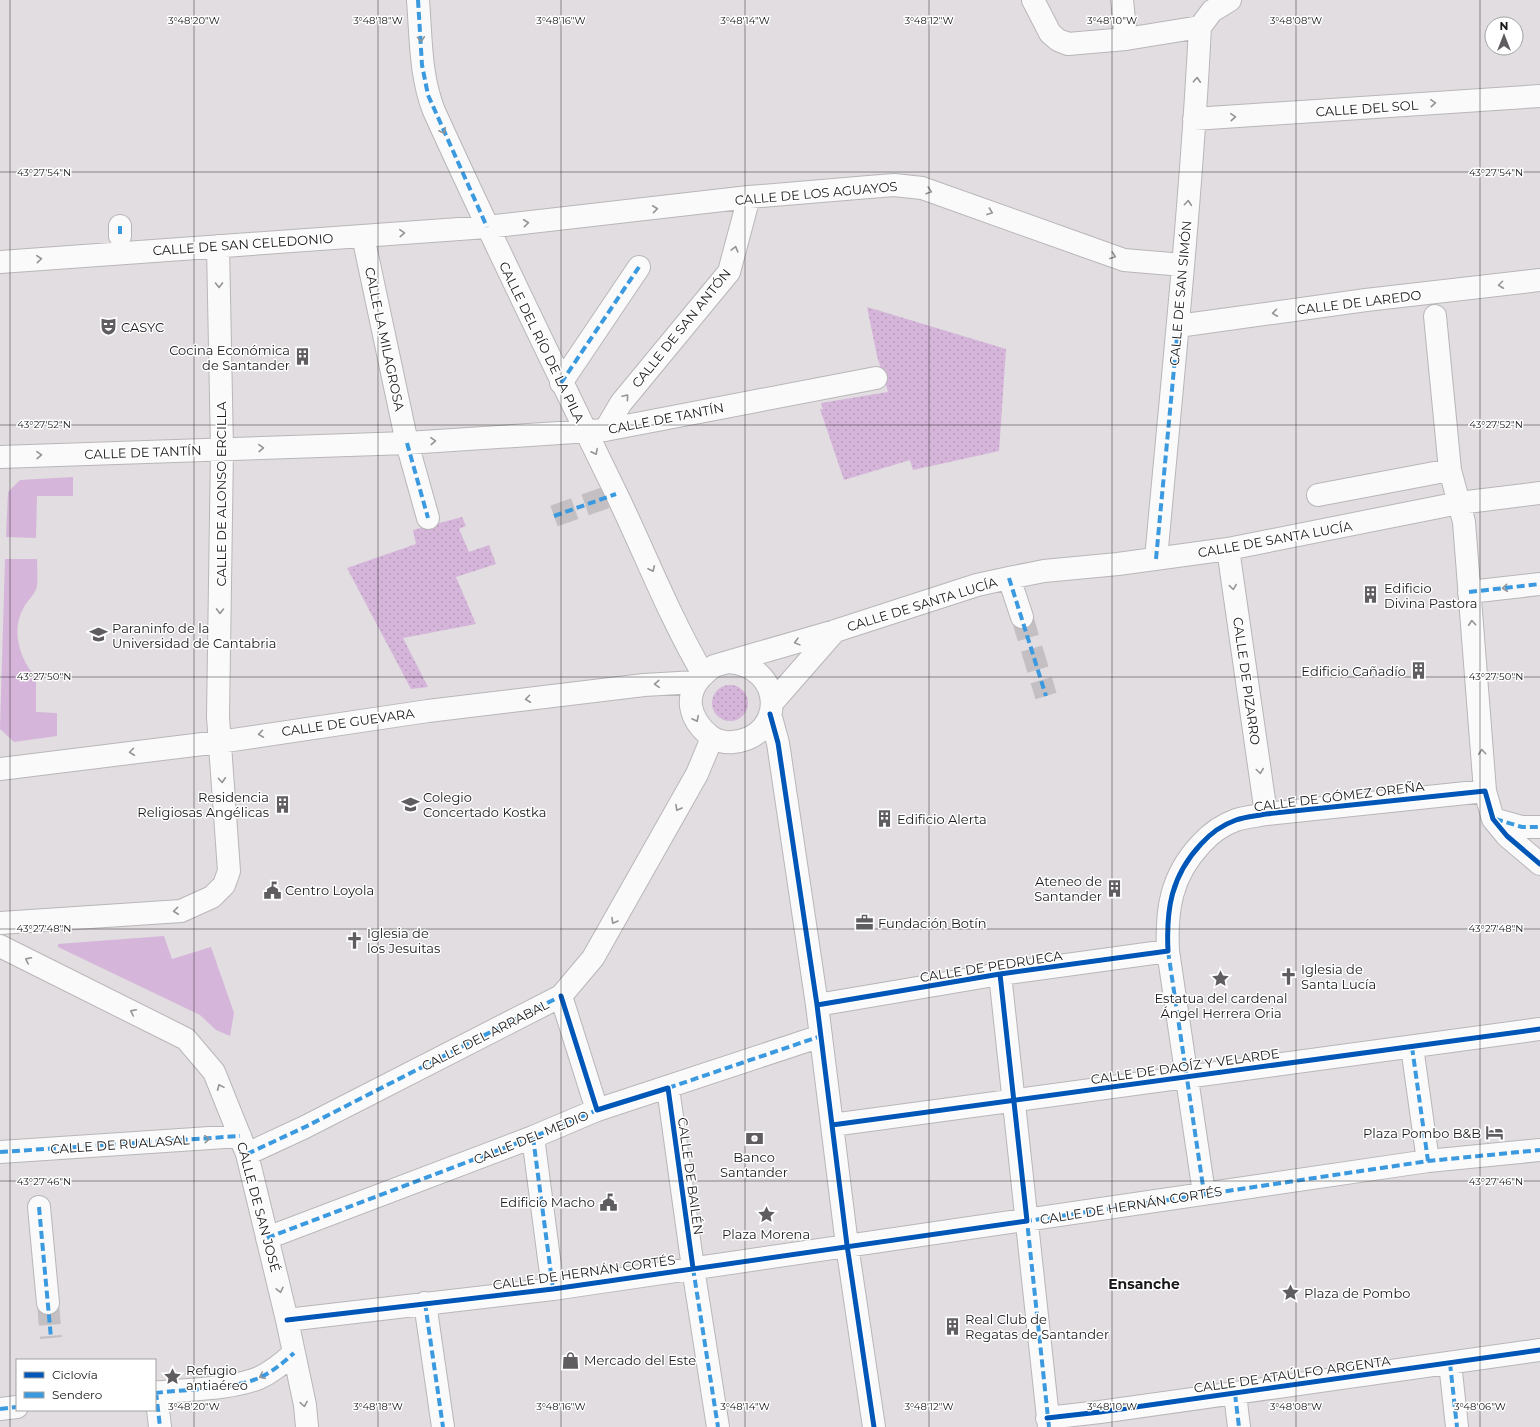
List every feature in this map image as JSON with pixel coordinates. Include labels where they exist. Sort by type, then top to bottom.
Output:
[{"type":"street","name":"CALLE DEL RÍO DE LA PILA","points":[[418,0],[422,65],[428,95],[487,227],[562,383],[595,430],[700,678]]},
{"type":"street","points":[[1034,0],[1050,33],[1058,40],[1068,44],[1126,39],[1200,27],[1212,11],[1230,0]]},
{"type":"street","points":[[1122,0],[1126,39]]},
{"type":"street","name":"CALLE DE SAN SIMÓN","points":[[1156,559],[1178,326],[1200,27]]},
{"type":"street","name":"CALLE DEL SOL","points":[[1194,119],[1540,96]]},
{"type":"street","name":"CALLE DE LOS AGUAYOS","points":[[487,227],[749,197],[894,185],[918,188],[1124,260],[1183,265]]},
{"type":"street","name":"CALLE DE SAN ANTÓN","points":[[595,430],[621,403],[729,272],[749,197]]},
{"type":"street","name":"CALLE DE SAN CELEDONIO","points":[[0,262],[487,227]]},
{"type":"street","name":"CALLE LA MILAGROSA","points":[[363,236],[407,442]]},
{"type":"street","name":"CALLE DE ALONSO ERCILLA","points":[[218,246],[222,449],[219,742]]},
{"type":"street","points":[[562,383],[639,267]]},
{"type":"street","name":"CALLE DE LAREDO","points":[[1178,326],[1366,300],[1540,280]]},
{"type":"street","points":[[1435,316],[1450,470],[1464,522],[1485,791],[1493,819],[1507,836],[1540,864]]},
{"type":"street","name":"CALLE DE TANTÍN","points":[[0,457],[407,442],[554,434],[595,430],[876,378]]},
{"type":"street","points":[[407,442],[428,518]]},
{"type":"street","points":[[1318,495],[1450,470]]},
{"type":"street","name":"CALLE DE SANTA LUCÍA","points":[[728,662],[834,631],[977,585],[1009,578],[1044,571],[1156,559],[1228,549],[1459,503],[1540,493]]},
{"type":"street","name":"CALLE DE PIZARRO","points":[[1228,549],[1266,814]]},
{"type":"street","name":"CALLE DE SANTA LUCÍA","points":[[1009,578],[1022,617]]},
{"type":"street","points":[[1469,592],[1540,584]]},
{"type":"street","name":"CALLE DE SANTA LUCÍA","points":[[771,708],[834,631]]},
{"type":"street","points":[[771,708],[760,731],[747,739],[729,742],[712,738],[702,729],[692,711],[692,692],[700,678],[714,666],[728,662],[740,663],[751,667],[764,677],[770,691],[771,708],[778,742],[817,1005],[847,1245],[874,1427]]},
{"type":"street","name":"CALLE DE GUEVARA","points":[[0,769],[219,742],[428,711],[700,678]]},
{"type":"street","name":"CALLE DEL ARRABAL","points":[[243,1145],[305,1127],[561,996],[592,958],[697,774],[712,738]]},
{"type":"street","points":[[0,923],[181,911],[212,897],[224,886],[229,870],[219,742]]},
{"type":"street","name":"CALLE DE GÓMEZ OREÑA","points":[[1204,1193],[1168,951],[1169,910],[1173,887],[1178,874],[1192,853],[1210,835],[1222,827],[1235,821],[1266,814],[1485,791]]},
{"type":"street","points":[[1493,819],[1522,827],[1540,827]]},
{"type":"street","name":"CALLE DE SAN JOSÉ","points":[[0,946],[186,1039],[214,1072],[243,1145],[287,1320],[305,1405],[307,1427]]},
{"type":"street","name":"CALLE DE PEDRUECA","points":[[817,1005],[1000,974],[1168,951]]},
{"type":"street","points":[[1000,974],[1048,1422]]},
{"type":"street","points":[[561,996],[597,1110]]},
{"type":"street","name":"CALLE DE DAOÍZ Y VELARDE","points":[[832,1125],[1540,1030]]},
{"type":"street","name":"CALLE DEL MEDIO","points":[[267,1238],[533,1137],[597,1110],[668,1088],[821,1036]]},
{"type":"street","points":[[1412,1047],[1428,1161]]},
{"type":"street","name":"CALLE DE BAILÉN","points":[[668,1088],[693,1268],[718,1427]]},
{"type":"street","points":[[533,1137],[553,1288]]},
{"type":"street","name":"CALLE DE RUALASAL","points":[[0,1152],[243,1145]]},
{"type":"street","name":"CALLE DE HERNÁN CORTÉS","points":[[287,1320],[553,1288],[847,1245],[1027,1221],[1204,1193],[1428,1161],[1540,1150]]},
{"type":"street","points":[[39,1207],[48,1303]]},
{"type":"street","points":[[425,1303],[443,1427]]},
{"type":"street","name":"CALLE DE ATAÚLFO ARGENTA","points":[[1048,1422],[1540,1350]]},
{"type":"street","points":[[156,1392],[220,1386],[259,1378],[278,1368],[294,1353]]},
{"type":"street","points":[[1450,1363],[1457,1427]]},
{"type":"street","points":[[1235,1394],[1239,1427]]},
{"type":"street","points":[[156,1399],[160,1427]]},
{"type":"street","points":[[0,1409],[16,1407]]},
{"type":"shaded area","points":[[867,307],[1006,349],[999,451],[913,470],[910,460],[844,480],[820,409],[823,409],[821,403],[888,392],[877,356]]},
{"type":"shaded area","points":[[73,477],[73,496],[37,496],[36,538],[6,537],[8,492],[20,480]]},
{"type":"shaded area","points":[[462,517],[466,526],[459,529],[469,552],[489,545],[496,564],[456,577],[476,624],[403,638],[428,687],[411,689],[347,568],[416,544],[413,530]]},
{"type":"shaded area","points":[[5,559],[37,559],[37,586],[20,616],[17,635],[21,654],[36,678],[36,712],[57,713],[57,736],[14,742],[0,729]]},
{"type":"shaded area","points":[[733,685],[743,690],[747,696],[747,710],[743,716],[737,720],[727,721],[717,716],[713,710],[712,700],[717,690],[723,686]]},
{"type":"shaded area","points":[[164,936],[172,959],[211,947],[234,1013],[230,1036],[216,1030],[200,1015],[58,947],[58,944]]},
{"type":"tunnel","points":[[554,516],[616,494]]},
{"type":"tunnel","points":[[1022,617],[1046,696]]},
{"type":"tunnel","points":[[48,1303],[51,1338]]},
{"type":"marked path","points":[[418,0],[422,65],[428,95],[487,227]]},
{"type":"marked path","points":[[120,226],[120,236]]},
{"type":"marked path","points":[[561,383],[639,267]]},
{"type":"marked path","points":[[1156,559],[1178,326]]},
{"type":"marked path","points":[[407,443],[428,518]]},
{"type":"marked path","points":[[554,516],[616,494]]},
{"type":"marked path","points":[[1009,578],[1046,696]]},
{"type":"marked path","points":[[1469,592],[1540,584]]},
{"type":"marked path","points":[[1495,819],[1522,827],[1540,827]]},
{"type":"marked path","points":[[1168,951],[1204,1193]]},
{"type":"marked path","points":[[247,1154],[305,1127],[561,996]]},
{"type":"marked path","points":[[668,1088],[821,1036]]},
{"type":"marked path","points":[[1412,1047],[1428,1161]]},
{"type":"marked path","points":[[267,1238],[533,1137],[597,1110]]},
{"type":"marked path","points":[[0,1152],[240,1136]]},
{"type":"marked path","points":[[533,1137],[553,1289]]},
{"type":"marked path","points":[[1049,1427],[1027,1221],[1428,1161],[1540,1150]]},
{"type":"marked path","points":[[39,1207],[51,1338]]},
{"type":"marked path","points":[[693,1268],[718,1427]]},
{"type":"marked path","points":[[425,1303],[443,1427]]},
{"type":"marked path","points":[[156,1393],[221,1387],[247,1382],[268,1373],[282,1364],[294,1353]]},
{"type":"marked path","points":[[1450,1363],[1457,1427]]},
{"type":"marked path","points":[[156,1392],[160,1427]]},
{"type":"marked path","points":[[1235,1394],[1239,1427]]},
{"type":"marked path","points":[[0,1409],[16,1407]]},
{"type":"cycle path","points":[[770,714],[778,743],[817,1005],[847,1245],[874,1427]]},
{"type":"cycle path","points":[[817,1005],[1000,974],[1168,951],[1168,921],[1172,894],[1183,868],[1191,856],[1212,833],[1231,822],[1247,817],[1485,791],[1493,819],[1507,836],[1540,864]]},
{"type":"cycle path","points":[[287,1320],[553,1289],[1027,1221],[1000,974]]},
{"type":"cycle path","points":[[561,996],[597,1110],[668,1088],[693,1268]]},
{"type":"cycle path","points":[[832,1125],[1540,1029]]},
{"type":"cycle path","points":[[1047,1418],[1100,1412],[1540,1350]]},
{"type":"place","name":"CASYC","points":[[108,327]]},
{"type":"place","name":"Cocina Económica de Santander","points":[[303,357]]},
{"type":"place","name":"Edificio Divina Pastora","points":[[1371,595]]},
{"type":"place","name":"Paraninfo de la Universidad de Cantabria","points":[[99,635]]},
{"type":"place","name":"Edificio Cañadío","points":[[1419,671]]},
{"type":"place","name":"Residencia Religiosas Angélicas","points":[[282,804]]},
{"type":"place","name":"Colegio Concertado Kostka","points":[[410,804]]},
{"type":"place","name":"Edificio Alerta","points":[[884,819]]},
{"type":"place","name":"Ateneo de Santander","points":[[1115,888]]},
{"type":"place","name":"Centro Loyola","points":[[272,890]]},
{"type":"place","name":"Fundación Botín","points":[[865,923]]},
{"type":"place","name":"Iglesia de los Jesuitas","points":[[354,940]]},
{"type":"place","name":"Iglesia de Santa Lucía","points":[[1288,976]]},
{"type":"place","name":"Estatua del cardenal Ángel Herrera Oria","points":[[1221,979]]},
{"type":"place","name":"Plaza Pombo B&B","points":[[1494,1133]]},
{"type":"place","name":"Banco Santander","points":[[754,1138]]},
{"type":"place","name":"Edificio Macho","points":[[608,1202]]},
{"type":"place","name":"Plaza Morena","points":[[766,1215]]},
{"type":"place","name":"Plaza de Pombo","points":[[1291,1293]]},
{"type":"place","name":"Real Club de Regatas de Santander","points":[[952,1326]]},
{"type":"place","name":"Mercado del Este","points":[[571,1360]]},
{"type":"place","name":"Refugio antiaéreo","points":[[173,1377]]},
{"type":"district","name":"Ensanche","points":[[1144,1284]]}]
